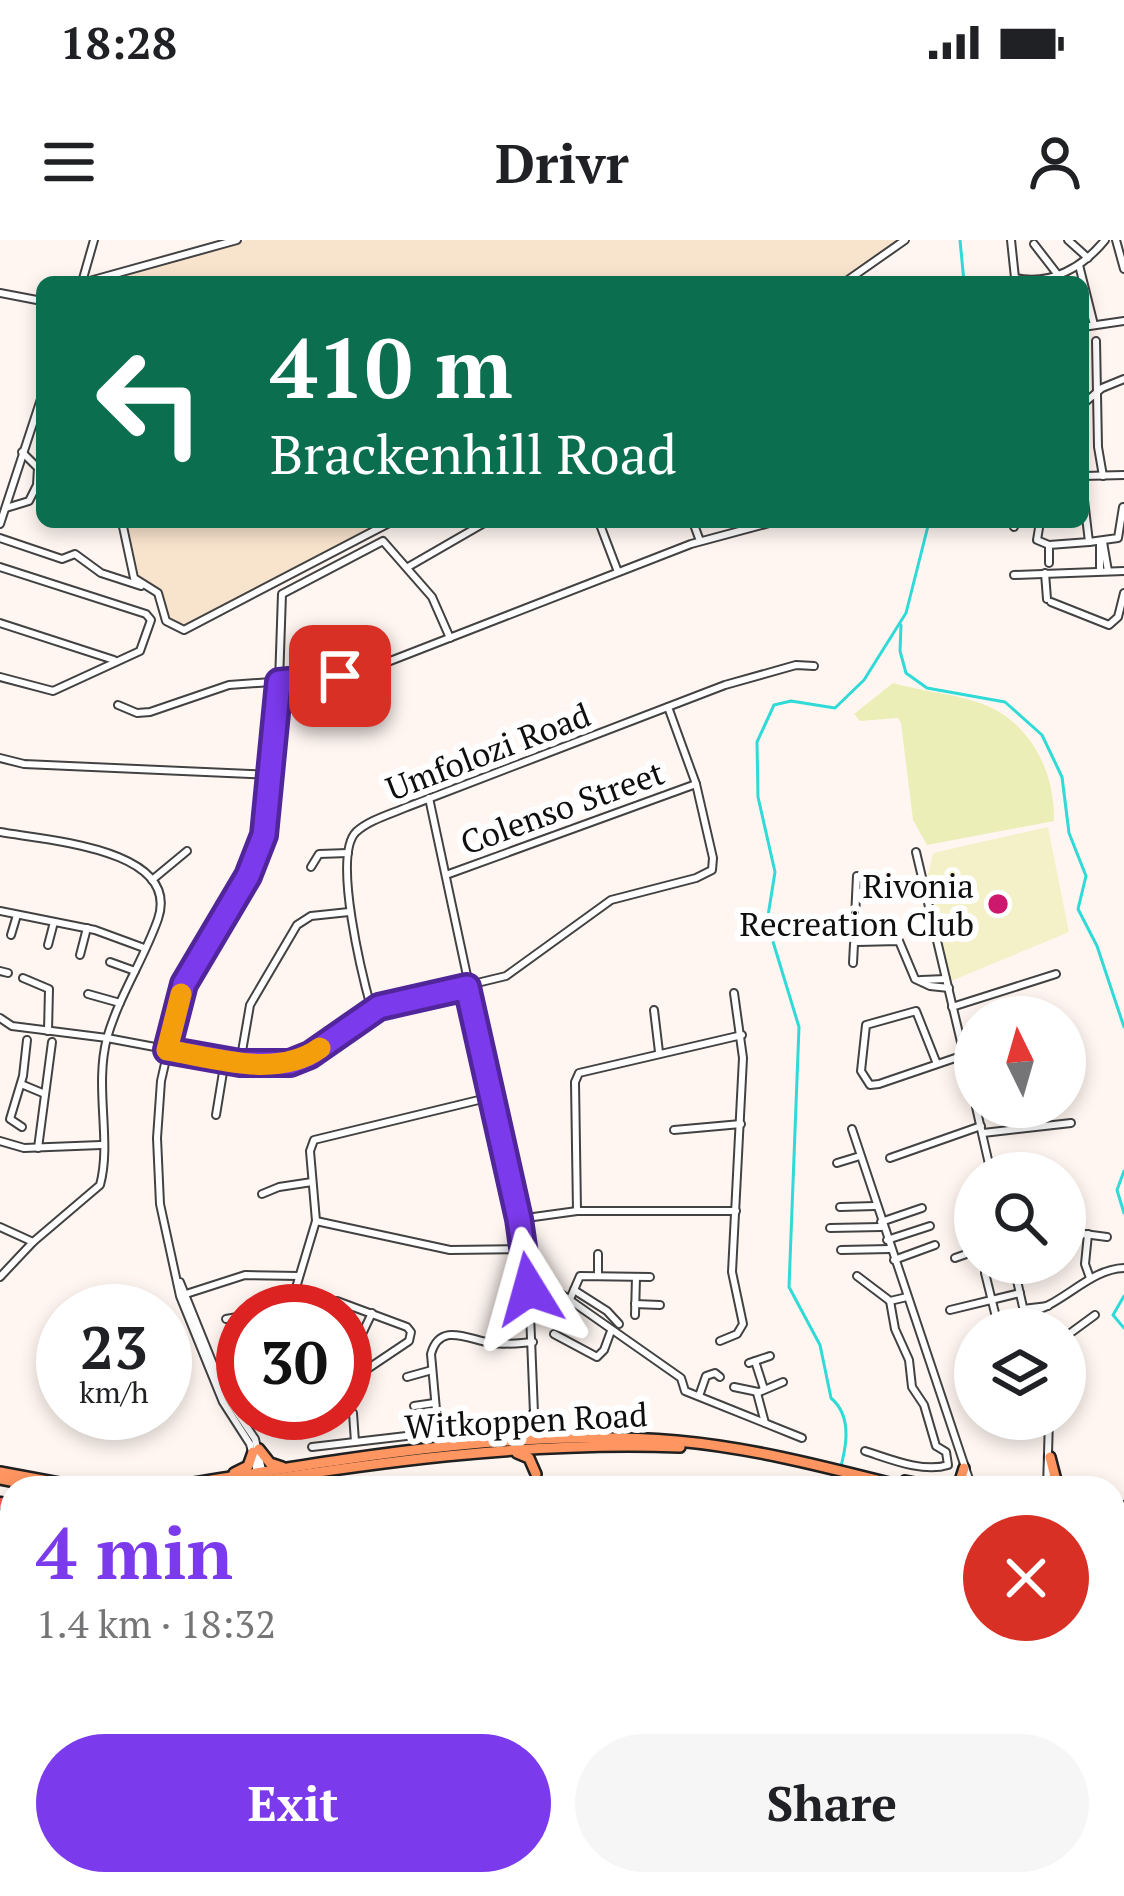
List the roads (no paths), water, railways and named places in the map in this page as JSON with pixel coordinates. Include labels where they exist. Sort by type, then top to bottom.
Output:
[{"type":"main road","points":[[534,1419],[544,1435],[568,1444]]},
{"type":"main road","points":[[503,1447],[526,1437],[534,1419]]},
{"type":"main road","name":"Witkoppen Road","points":[[271,1476],[292,1467],[503,1447],[668,1440],[875,1476]]},
{"type":"main road","points":[[503,1447],[526,1456],[536,1471],[545,1455],[568,1444]]},
{"type":"main road","name":"Witkoppen Road","points":[[291,1476],[503,1447]]},
{"type":"main road","points":[[222,1476],[244,1469],[256,1450],[271,1464],[292,1467]]},
{"type":"main road","points":[[1050,1457],[1055,1476]]},
{"type":"main road","points":[[961,1476],[964,1468]]},
{"type":"main road","name":"Witkoppen Road","points":[[845,1471],[864,1476]]},
{"type":"street","points":[[85,276],[94,240]]},
{"type":"street","points":[[106,276],[238,240]]},
{"type":"street","points":[[853,276],[904,240]]},
{"type":"street","points":[[1011,240],[1015,276]]},
{"type":"street","points":[[1068,240],[1089,259]]},
{"type":"street","points":[[1055,276],[1089,259],[1106,240]]},
{"type":"street","points":[[1116,240],[1124,269]]},
{"type":"street","points":[[1034,244],[1058,275]]},
{"type":"street","points":[[1079,265],[1082,276]]},
{"type":"street","points":[[0,293],[36,300]]},
{"type":"street","points":[[1089,305],[1094,325]]},
{"type":"street","points":[[1089,326],[1124,321]]},
{"type":"street","points":[[1096,340],[1097,443],[1103,476]]},
{"type":"street","points":[[1089,399],[1124,379]]},
{"type":"street","points":[[0,524],[36,413]]},
{"type":"street","points":[[22,452],[36,462]]},
{"type":"street","points":[[1089,476],[1124,475]]},
{"type":"street","points":[[6,508],[32,498],[36,485]]},
{"type":"street","points":[[1039,528],[1037,540],[1049,545],[1118,538],[1123,507]]},
{"type":"street","points":[[123,528],[134,578],[144,587]]},
{"type":"street","points":[[0,538],[58,559],[74,554],[100,573],[159,594],[170,625],[184,630],[380,528]]},
{"type":"street","points":[[408,567],[476,528]]},
{"type":"street","points":[[601,528],[618,572]]},
{"type":"street","points":[[695,528],[700,541]]},
{"type":"street","points":[[118,704],[150,712],[229,685],[354,674],[700,541],[750,528]]},
{"type":"street","points":[[1087,528],[1089,542]]},
{"type":"street","points":[[180,1284],[163,1226],[158,1104],[184,984],[260,848],[273,775],[280,603],[285,591],[379,541],[389,545],[435,601],[449,638]]},
{"type":"street","points":[[1101,542],[1104,571]]},
{"type":"street","points":[[1049,545],[1049,563]]},
{"type":"street","points":[[0,567],[148,615],[151,620],[143,648],[48,692],[0,677]]},
{"type":"street","points":[[1014,574],[1124,571]]},
{"type":"street","points":[[1046,573],[1049,600],[1112,624],[1124,593]]},
{"type":"street","points":[[0,623],[118,661]]},
{"type":"street","name":"Umfolozi Road","points":[[311,868],[319,854],[348,853],[360,829],[429,798],[668,707],[774,671],[814,666]]},
{"type":"street","points":[[3,1021],[240,1063],[282,1064],[304,1058],[372,1011],[394,1002],[467,987],[514,971],[604,904],[707,874],[713,867],[696,784],[668,707]]},
{"type":"street","points":[[0,758],[24,764],[273,775]]},
{"type":"street","name":"Colenso Street","points":[[445,875],[696,784]]},
{"type":"street","points":[[429,798],[524,1249],[536,1446]]},
{"type":"street","points":[[0,832],[127,858],[152,880],[160,909],[107,1038],[100,1072],[100,1185],[0,1276]]},
{"type":"street","points":[[152,880],[187,851]]},
{"type":"street","points":[[916,852],[954,1015]]},
{"type":"street","points":[[348,853],[351,912],[372,1011]]},
{"type":"street","points":[[853,963],[857,876]]},
{"type":"street","points":[[857,892],[897,890]]},
{"type":"street","points":[[0,911],[87,928],[144,948]]},
{"type":"street","points":[[240,1063],[250,1005],[297,926],[311,916],[351,912]]},
{"type":"street","points":[[11,935],[17,915]]},
{"type":"street","points":[[48,945],[54,922]]},
{"type":"street","points":[[80,955],[87,928]]},
{"type":"street","points":[[855,942],[899,941],[918,981],[948,983]]},
{"type":"street","points":[[110,962],[135,971]]},
{"type":"street","points":[[952,1007],[1057,974]]},
{"type":"street","points":[[23,978],[50,989],[49,1031]]},
{"type":"street","points":[[720,1341],[736,1334],[742,1324],[732,1272],[742,1035],[734,993]]},
{"type":"street","points":[[88,994],[120,1003]]},
{"type":"street","points":[[654,1010],[659,1052]]},
{"type":"street","points":[[937,1064],[916,1011],[866,1024],[861,1071],[870,1085],[937,1064],[954,1058]]},
{"type":"street","points":[[578,1211],[576,1076],[586,1068],[742,1035]]},
{"type":"street","points":[[22,1127],[10,1119],[27,1040]]},
{"type":"street","points":[[38,1148],[52,1042]]},
{"type":"street","points":[[216,1115],[225,1060]]},
{"type":"street","points":[[21,1084],[46,1094]]},
{"type":"street","points":[[297,1284],[316,1221],[310,1151],[314,1140],[491,1097]]},
{"type":"street","points":[[674,1130],[741,1124]]},
{"type":"street","points":[[890,1158],[997,1128]]},
{"type":"street","points":[[852,1129],[967,1476]]},
{"type":"street","points":[[982,1129],[987,1152]]},
{"type":"street","points":[[0,1141],[38,1148],[101,1145]]},
{"type":"street","points":[[837,1163],[860,1156]]},
{"type":"street","points":[[262,1194],[312,1182]]},
{"type":"street","points":[[840,1207],[875,1206]]},
{"type":"street","points":[[830,1228],[882,1224],[922,1208]]},
{"type":"street","points":[[519,1219],[578,1211],[736,1211]]},
{"type":"street","points":[[316,1221],[450,1250],[524,1249]]},
{"type":"street","points":[[841,1250],[889,1245],[931,1226]]},
{"type":"street","points":[[0,1227],[33,1242]]},
{"type":"street","points":[[1090,1279],[1085,1264],[1088,1234],[1107,1237]]},
{"type":"street","points":[[894,1260],[935,1246]]},
{"type":"street","points":[[598,1254],[598,1276]]},
{"type":"street","points":[[1038,1308],[1067,1297],[1090,1279],[1118,1266],[1124,1268]]},
{"type":"street","points":[[192,1292],[244,1275],[299,1276]]},
{"type":"street","points":[[857,1276],[890,1300],[895,1329],[909,1357],[912,1387],[921,1397],[936,1446],[946,1453],[948,1465],[942,1469],[902,1463],[865,1451]]},
{"type":"street","points":[[635,1315],[636,1277]]},
{"type":"street","points":[[570,1299],[577,1278],[650,1277]]},
{"type":"street","points":[[988,1284],[994,1308]]},
{"type":"street","points":[[1018,1284],[1023,1308]]},
{"type":"street","points":[[529,1289],[549,1288],[570,1299],[680,1377],[684,1389],[802,1438]]},
{"type":"street","points":[[574,1290],[608,1311],[619,1324]]},
{"type":"street","points":[[950,1310],[1020,1294]]},
{"type":"street","points":[[890,1300],[907,1297]]},
{"type":"street","points":[[635,1304],[660,1306]]},
{"type":"street","points":[[372,1313],[407,1327],[411,1339],[372,1366]]},
{"type":"street","points":[[1086,1322],[1095,1315]]},
{"type":"street","points":[[192,1316],[226,1396],[250,1428],[261,1476]]},
{"type":"street","points":[[554,1334],[597,1357],[611,1331]]},
{"type":"street","points":[[312,1447],[432,1433],[436,1425],[434,1344],[448,1335],[498,1344],[533,1342]]},
{"type":"street","points":[[765,1423],[752,1362],[770,1356]]},
{"type":"street","points":[[407,1378],[432,1370]]},
{"type":"street","points":[[698,1396],[706,1376],[716,1373],[720,1377]]},
{"type":"street","points":[[734,1387],[761,1390],[783,1382]]},
{"type":"street","points":[[414,1406],[435,1402]]},
{"type":"street","points":[[1048,1474],[1050,1440]]},
{"type":"waterway","points":[[960,240],[963,276]]},
{"type":"waterway","points":[[838,1476],[846,1441],[844,1417],[831,1398],[820,1345],[789,1287],[799,1027],[767,922],[775,872],[758,797],[757,742],[774,705],[791,701],[835,708],[864,680],[906,613],[927,528]]},
{"type":"waterway","points":[[901,625],[900,651],[906,673],[927,688],[1005,702],[1042,735],[1062,777],[1069,833],[1086,876],[1078,909],[1097,946],[1124,1027]]},
{"type":"waterway","points":[[1124,1171],[1117,1190],[1124,1213]]},
{"type":"waterway","points":[[1124,1296],[1113,1315],[1124,1328]]},
{"type":"place","name":"Rivonia Recreation Club","points":[[998,904]]}]
